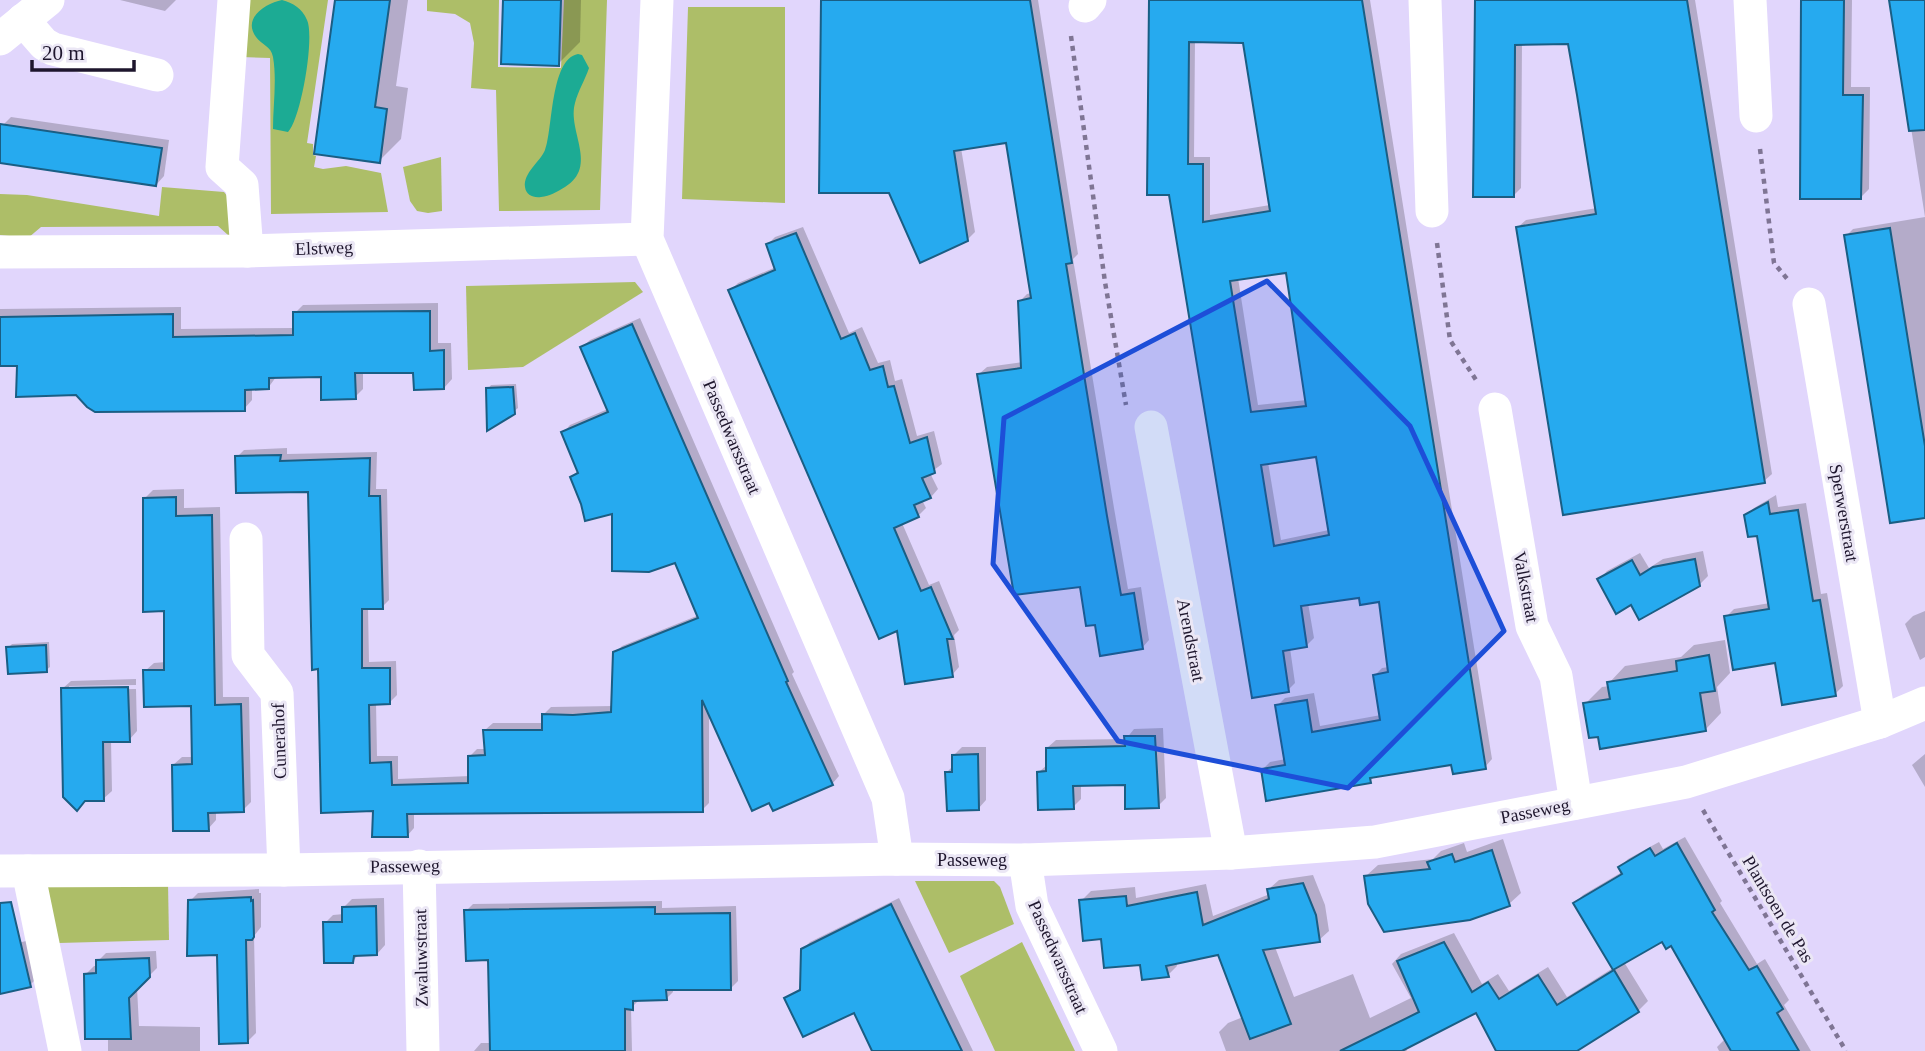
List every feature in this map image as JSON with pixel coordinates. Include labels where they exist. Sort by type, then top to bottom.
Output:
[{"type":"street","points":[[234,0],[222,167],[242,185],[247,251]]},
{"type":"street","name":"Passedwarsstraat","points":[[657,0],[647,239],[888,798],[897,859]]},
{"type":"street","points":[[1425,0],[1432,211]]},
{"type":"street","points":[[1750,0],[1756,116]]},
{"type":"street","points":[[15,26],[53,50],[157,75]]},
{"type":"street","name":"Elstweg","points":[[0,252],[247,251],[647,239]]},
{"type":"street","name":"Sperwerstraat","points":[[1809,304],[1880,722]]},
{"type":"street","name":"Valkstraat","points":[[1495,409],[1532,626],[1556,676],[1576,803]]},
{"type":"street","name":"Arendstraat","points":[[1151,427],[1231,853]]},
{"type":"street","name":"Cunerahof","points":[[246,539],[248,654],[277,693],[284,870]]},
{"type":"street","name":"Passeweg","points":[[14,871],[284,870],[897,859],[1025,860],[1231,853],[1374,842],[1686,782],[1880,722],[1925,703]]},
{"type":"street","name":"Passedwarsstraat","points":[[1025,860],[1032,906],[1101,1051]]},
{"type":"street","name":"Zwaluwstraat","points":[[419,866],[423,1051]]},
{"type":"street","points":[[14,871],[65,1051]]},
{"type":"path","points":[[1088,3],[1069,25],[1105,282],[1126,405],[1151,427]]},
{"type":"path","points":[[1756,116],[1774,263],[1809,304]]},
{"type":"path","points":[[1432,211],[1450,340],[1495,409]]},
{"type":"path","name":"Plantsoen de Pas","points":[[1686,782],[1846,1051]]},
{"type":"highlighted area","points":[[1267,281],[1410,426],[1504,631],[1348,788],[1118,741],[993,564],[1004,418]]},
{"type":"shaded area","points":[[246,0],[328,0],[307,143],[313,144],[313,155],[316,156],[314,167],[323,169],[346,166],[381,173],[388,212],[271,214],[270,58],[240,57]]},
{"type":"shaded area","points":[[282,0],[300,9],[309,29],[308,59],[302,95],[288,132],[273,129],[273,57],[252,30],[258,12],[269,4]]},
{"type":"shaded area","points":[[427,0],[499,0],[498,67],[561,68],[564,0],[607,0],[600,210],[499,211],[496,90],[471,88],[474,43],[470,23],[455,14],[427,11]]},
{"type":"shaded area","points":[[688,7],[785,7],[785,203],[682,199]]},
{"type":"shaded area","points":[[578,54],[582,55],[589,68],[576,99],[574,114],[580,148],[580,169],[575,179],[559,191],[550,195],[533,196],[528,194],[525,182],[545,150],[557,81],[569,59]]},
{"type":"shaded area","points":[[441,157],[442,211],[417,211],[410,201],[403,167]]},
{"type":"shaded area","points":[[162,187],[224,192],[235,206],[233,235],[228,235],[218,226],[41,227],[28,238],[0,235],[0,194],[27,195],[159,216]]},
{"type":"shaded area","points":[[635,282],[643,292],[523,367],[468,370],[466,286]]},
{"type":"shaded area","points":[[915,881],[994,881],[1000,887],[1014,924],[949,953]]},
{"type":"shaded area","points":[[46,883],[168,883],[169,940],[59,943]]},
{"type":"shaded area","points":[[1022,942],[1075,1051],[995,1051],[960,976]]},
{"type":"building","points":[[335,0],[390,0],[375,107],[387,109],[380,163],[314,154]]},
{"type":"building","points":[[503,0],[561,0],[559,66],[501,64]]},
{"type":"building","points":[[821,0],[1030,0],[1072,263],[1066,264],[1107,516],[1121,595],[1134,593],[1143,649],[1100,656],[1095,625],[1086,626],[1080,587],[1014,595],[977,374],[1021,368],[1018,301],[1031,298],[1006,143],[954,151],[968,241],[920,263],[889,193],[819,193]]},
{"type":"building","points":[[1149,0],[1362,0],[1486,769],[1453,774],[1451,765],[1370,778],[1371,783],[1266,801],[1261,769],[1285,765],[1275,705],[1307,700],[1312,732],[1380,720],[1373,675],[1388,672],[1379,602],[1360,605],[1359,598],[1301,606],[1307,647],[1283,651],[1289,692],[1252,698],[1169,195],[1147,195]],"holes":[[[1189,42],[1243,43],[1270,211],[1203,222],[1203,164],[1188,164]],[[1286,273],[1306,406],[1251,412],[1230,281]],[[1316,457],[1329,535],[1274,546],[1261,465]]]},
{"type":"building","points":[[1475,0],[1687,0],[1765,483],[1563,515],[1516,227],[1596,214],[1577,95],[1568,44],[1515,45],[1514,197],[1473,197]]},
{"type":"building","points":[[1801,0],[1844,0],[1843,95],[1863,95],[1861,199],[1800,199]]},
{"type":"building","points":[[1889,0],[1925,0],[1925,130],[1909,131]]},
{"type":"building","points":[[0,124],[162,148],[156,186],[0,163]]},
{"type":"building","points":[[1890,228],[1925,446],[1925,518],[1890,523],[1844,235]]},
{"type":"building","points":[[796,233],[841,339],[855,333],[870,370],[883,366],[888,387],[894,386],[910,443],[927,437],[935,473],[922,478],[931,498],[914,505],[919,517],[894,528],[921,591],[931,587],[953,639],[947,639],[953,677],[905,684],[897,631],[879,639],[728,290],[775,270],[766,244]]},
{"type":"building","points":[[430,311],[430,351],[444,350],[444,389],[414,390],[413,373],[355,373],[356,399],[321,400],[321,377],[269,378],[269,389],[245,390],[245,411],[95,412],[76,395],[16,397],[17,366],[0,366],[0,317],[173,314],[173,337],[293,335],[293,312]]},
{"type":"building","points":[[632,324],[833,785],[773,811],[769,803],[752,811],[702,700],[703,812],[407,814],[408,837],[372,837],[373,811],[321,813],[318,669],[312,670],[308,492],[236,493],[235,456],[281,455],[280,461],[370,458],[369,496],[380,496],[383,609],[362,609],[362,668],[390,668],[390,704],[369,705],[370,763],[391,762],[392,785],[468,783],[468,756],[485,755],[483,730],[542,730],[542,714],[611,712],[613,652],[698,618],[675,563],[649,572],[612,571],[612,514],[585,521],[570,477],[578,473],[561,432],[608,412],[580,347]]},
{"type":"building","points":[[513,387],[515,414],[487,431],[486,388]]},
{"type":"building","points":[[176,497],[176,516],[212,515],[215,705],[241,704],[244,812],[208,813],[209,831],[173,831],[172,765],[192,764],[191,706],[144,707],[143,670],[164,670],[164,611],[143,612],[143,498]]},
{"type":"building","points":[[1768,502],[1770,514],[1798,510],[1813,601],[1820,600],[1836,696],[1782,705],[1775,663],[1733,670],[1724,616],[1769,609],[1757,536],[1748,537],[1744,515]]},
{"type":"building","points":[[1695,559],[1700,586],[1639,620],[1631,605],[1616,614],[1597,579],[1632,560],[1640,575],[1653,567]]},
{"type":"building","points":[[46,645],[47,672],[8,674],[6,647]]},
{"type":"building","points":[[1709,655],[1715,691],[1700,693],[1706,731],[1600,749],[1598,737],[1589,738],[1583,703],[1610,699],[1607,682],[1677,671],[1676,661]]},
{"type":"building","points":[[128,687],[130,742],[103,742],[104,801],[85,801],[77,811],[63,797],[61,688]]},
{"type":"building","points":[[1124,736],[1155,736],[1159,808],[1125,809],[1125,785],[1073,786],[1074,809],[1038,810],[1037,772],[1046,771],[1046,748],[1125,746]]},
{"type":"building","points":[[978,754],[979,810],[947,811],[945,772],[952,772],[952,755]]},
{"type":"building","points":[[1677,843],[1715,910],[1712,912],[1749,970],[1757,966],[1783,1009],[1777,1013],[1799,1051],[1731,1051],[1671,946],[1666,949],[1662,942],[1613,970],[1573,903],[1622,874],[1618,867],[1650,848],[1655,856]]},
{"type":"building","points":[[1492,850],[1510,906],[1470,920],[1384,932],[1368,904],[1364,876],[1430,869],[1427,862],[1452,854],[1455,862]]},
{"type":"building","points":[[1303,883],[1316,915],[1320,942],[1263,950],[1291,1024],[1250,1039],[1218,955],[1166,966],[1169,977],[1142,980],[1140,965],[1104,968],[1101,939],[1083,941],[1079,900],[1126,896],[1127,906],[1197,892],[1203,925],[1269,899],[1267,889]]},
{"type":"building","points":[[251,897],[254,937],[252,940],[246,940],[248,1043],[219,1044],[217,955],[187,956],[188,900]]},
{"type":"building","points":[[11,902],[31,987],[0,994],[0,903]]},
{"type":"building","points":[[891,904],[962,1051],[872,1051],[854,1013],[803,1037],[784,998],[800,990],[801,949]]},
{"type":"building","points":[[376,906],[377,955],[354,956],[353,963],[324,963],[323,922],[342,922],[342,907]]},
{"type":"building","points":[[655,907],[655,914],[730,913],[731,990],[666,990],[667,1000],[633,1001],[633,1010],[625,1009],[625,1051],[490,1051],[488,960],[466,961],[464,910]]},
{"type":"building","points":[[1444,942],[1472,992],[1488,982],[1499,999],[1538,975],[1557,1005],[1614,970],[1639,1012],[1577,1051],[1496,1051],[1476,1013],[1402,1051],[1340,1051],[1419,1012],[1397,961]]},
{"type":"building","points":[[149,958],[150,977],[129,998],[131,1039],[85,1039],[84,974],[96,973],[96,960]]}]
